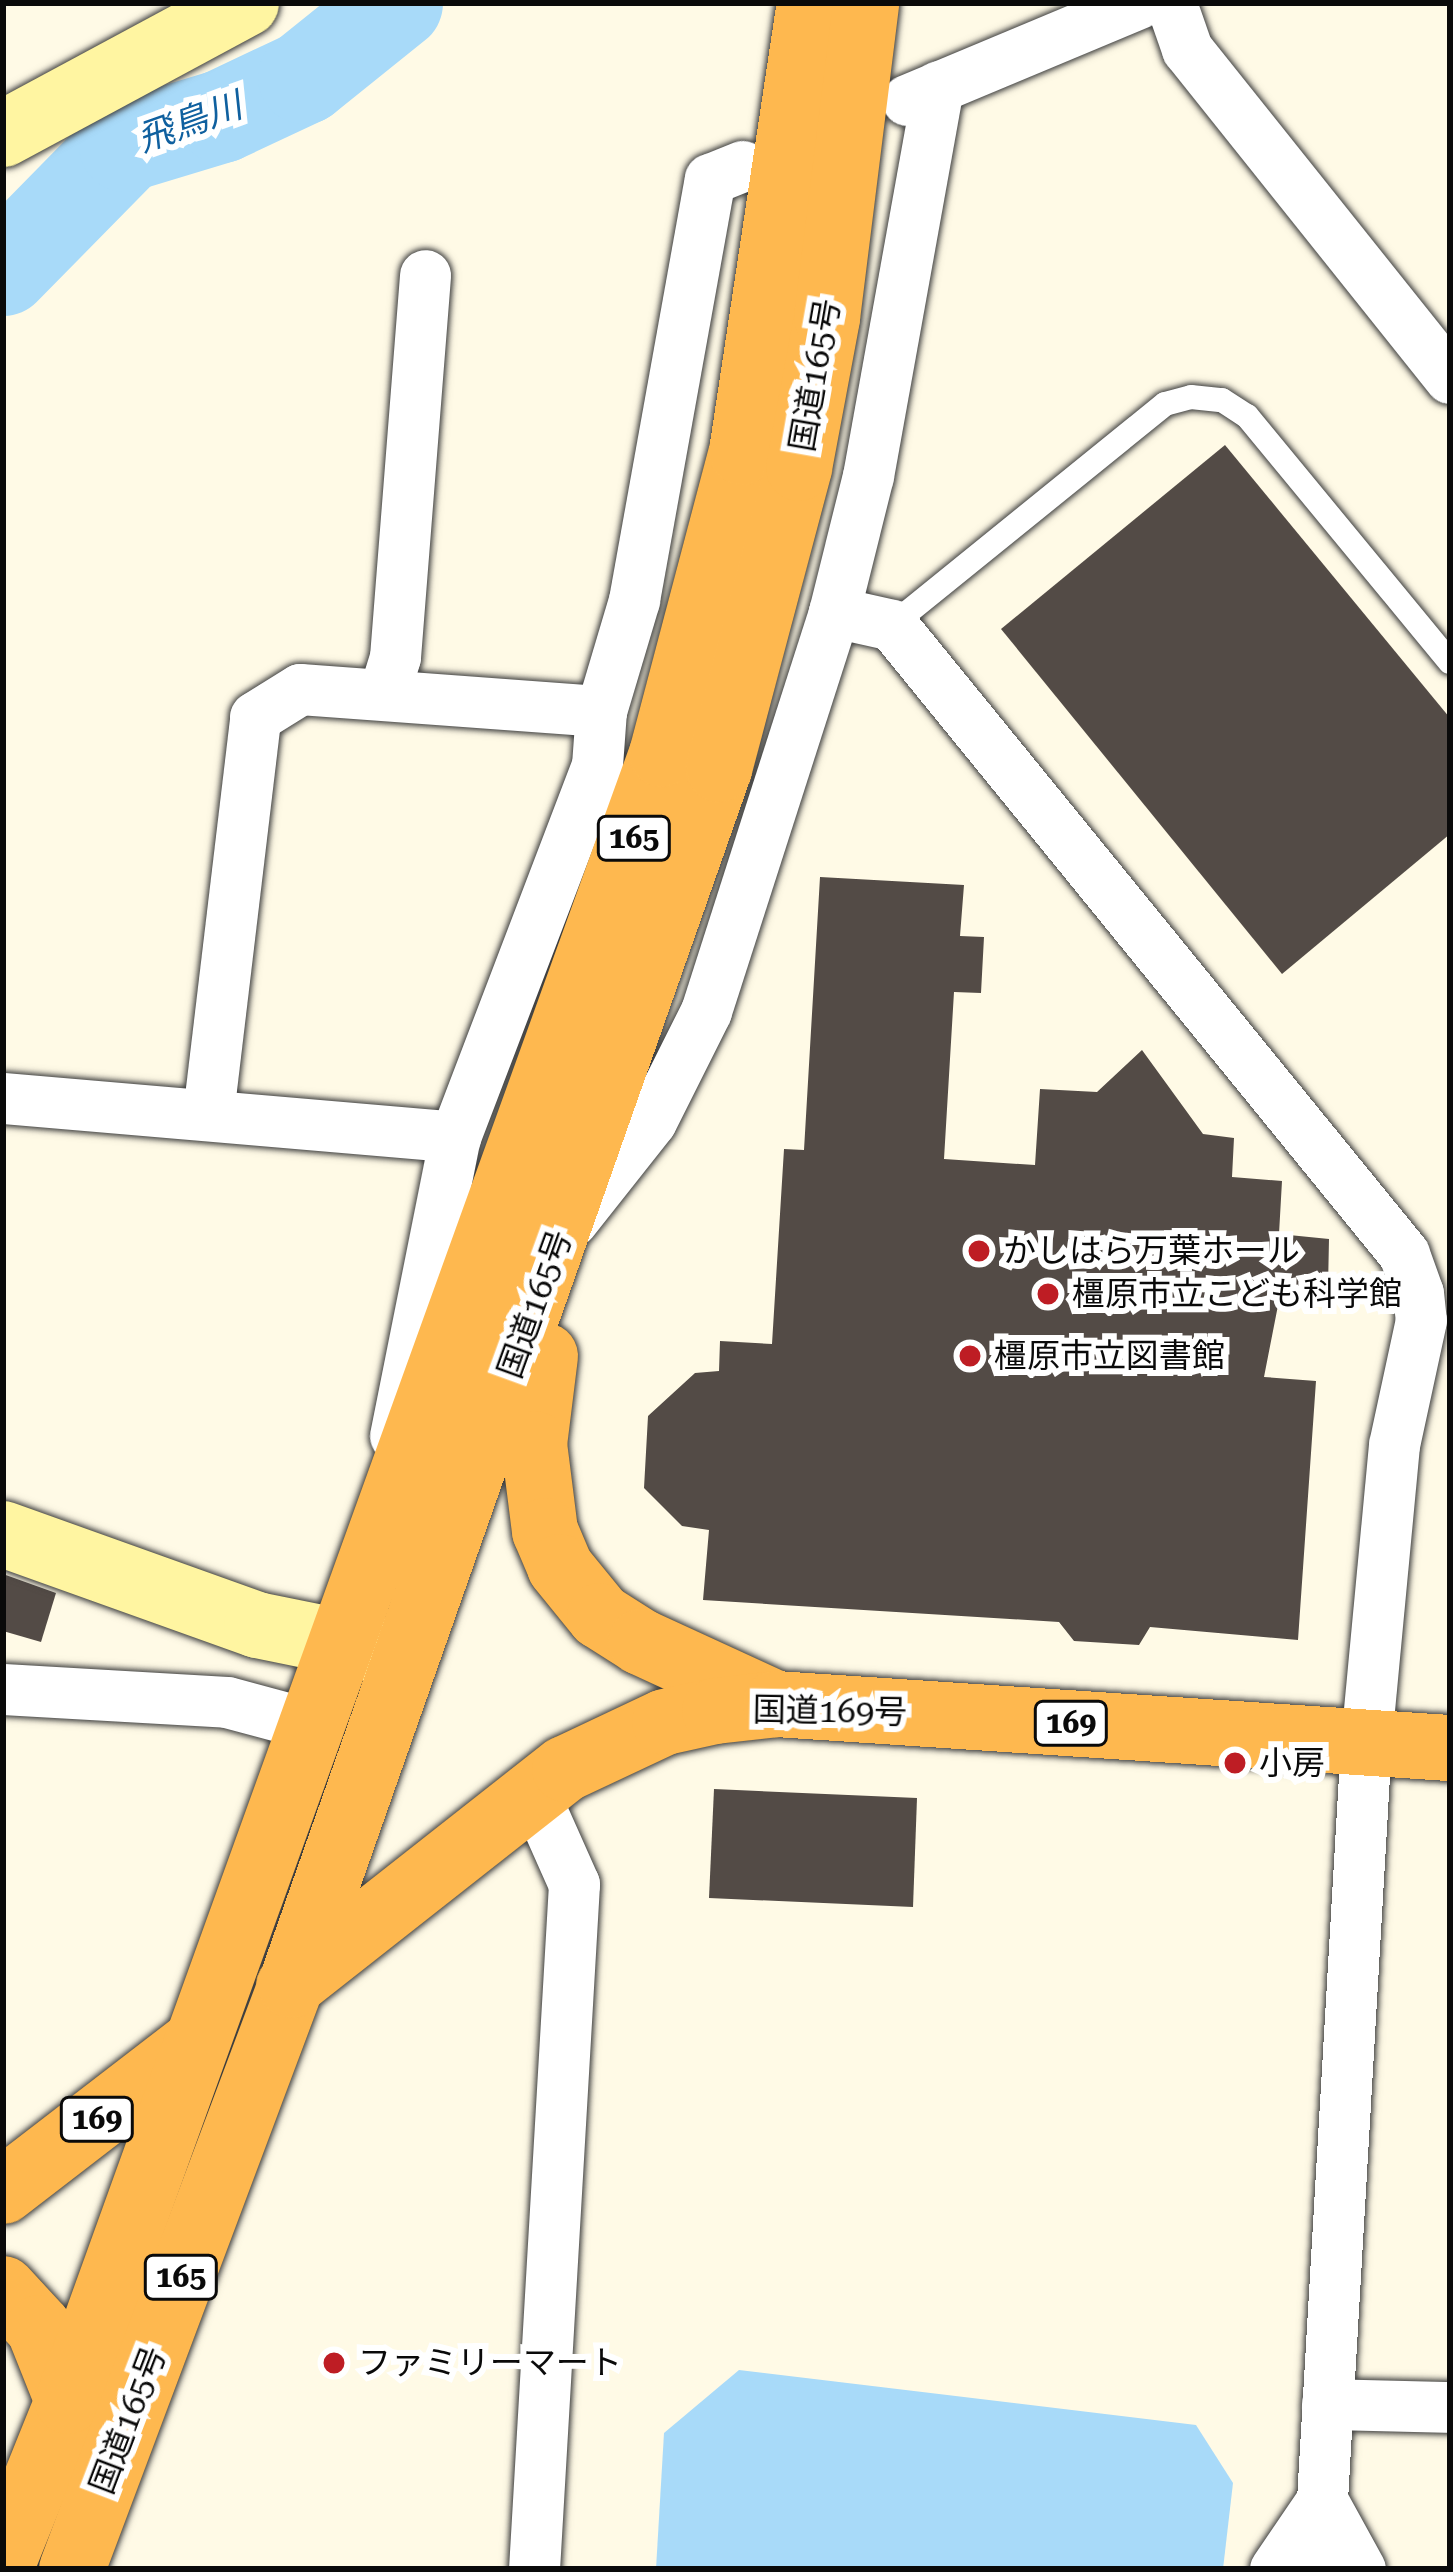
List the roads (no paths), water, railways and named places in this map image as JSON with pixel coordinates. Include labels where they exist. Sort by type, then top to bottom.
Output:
[{"type":"highway","name":"国道165号","points":[[3,2562],[68,2401],[190,2046],[582,991],[712,580],[769,313],[810,3]]},
{"type":"highway","name":"国道165号","points":[[75,2567],[291,1985],[678,895],[769,595],[827,318],[866,3]]},
{"type":"highway","points":[[560,1237],[534,1444],[545,1531],[560,1567],[600,1616],[640,1642],[776,1704]]},
{"type":"highway","name":"国道169号","points":[[3,2191],[190,2046],[291,1985],[533,1792],[665,1722],[776,1704],[1450,1748]]},
{"type":"highway","points":[[3,2289],[39,2328],[68,2401]]},
{"type":"main road","points":[[3,134],[246,3]]},
{"type":"main road","points":[[3,1534],[257,1625],[409,1656]]},
{"type":"street","points":[[560,1237],[651,1121],[706,1010],[834,612],[868,476],[922,93],[1139,3]]},
{"type":"street","points":[[1171,3],[1186,49],[1450,378]]},
{"type":"street","points":[[397,1491],[395,1426],[454,1137],[597,765],[601,711],[634,600],[710,179],[742,166]]},
{"type":"street","points":[[384,693],[395,657],[425,275]]},
{"type":"street","points":[[834,612],[892,625],[1404,1254],[1421,1320],[1394,1445],[1366,1741],[1318,2569]]},
{"type":"street","points":[[208,1114],[255,717],[300,688],[601,711]]},
{"type":"street","points":[[3,1098],[454,1137]]},
{"type":"street","points":[[3,1689],[227,1702],[313,1725]]},
{"type":"street","points":[[533,1792],[574,1884],[534,2569]]},
{"type":"street","points":[[1327,2404],[1450,2408]]},
{"type":"street","points":[[1275,2569],[1322,2500]]},
{"type":"street","points":[[1322,2500],[1360,2569]]},
{"type":"lane","points":[[892,625],[1165,404],[1207,398],[1247,416],[1450,662]]},
{"type":"water","points":[[739,2370],[1196,2425],[1233,2483],[1223,2569],[656,2569],[664,2433]]},
{"type":"waterway","name":"飛鳥川","points":[[3,269],[125,145],[221,116],[304,77],[396,3]]},
{"type":"place","name":"かしはら万葉ホール","points":[[979,1251]]},
{"type":"place","name":"橿原市立こども科学館","points":[[1048,1294]]},
{"type":"place","name":"橿原市立図書館","points":[[970,1356]]},
{"type":"place","name":"小房","points":[[1235,1763]]},
{"type":"place","name":"ファミリーマート","points":[[334,2363]]}]
